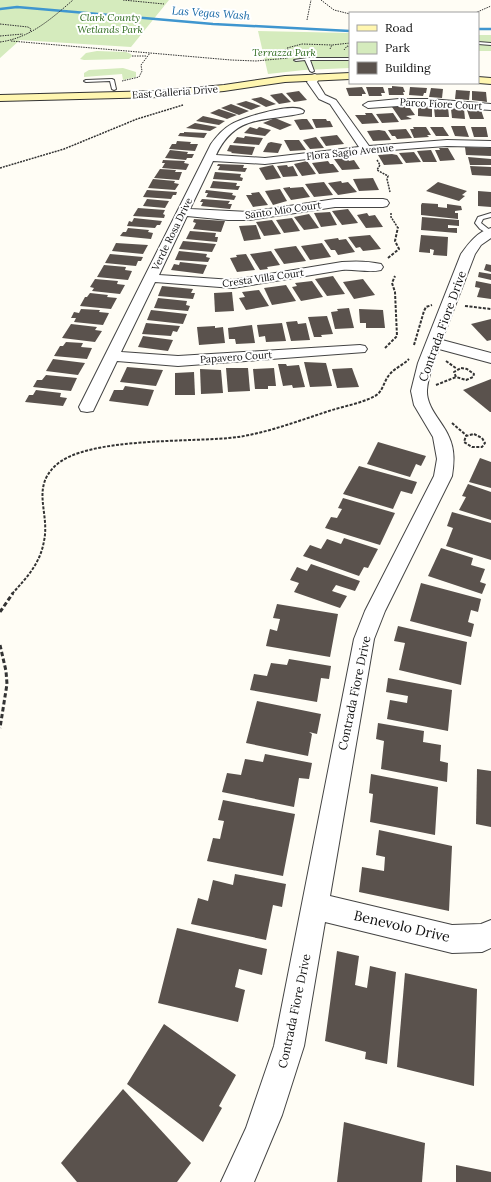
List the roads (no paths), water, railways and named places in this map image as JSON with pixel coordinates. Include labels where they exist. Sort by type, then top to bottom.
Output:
[{"type":"main road","name":"East Galleria Drive","points":[[314,74],[349,70]]},
{"type":"main road","name":"East Galleria Drive","points":[[0,98],[114,92],[199,85],[286,73],[349,76]]},
{"type":"main road","points":[[479,76],[491,79]]},
{"type":"main road","points":[[479,80],[491,79]]},
{"type":"main road","name":"East Galleria Drive","points":[[0,92],[114,92]]},
{"type":"street","points":[[332,94],[321,95],[312,82],[314,74],[325,81],[366,149]]},
{"type":"street","name":"Parco Fiore Court","points":[[368,105],[396,101],[414,101],[491,108]]},
{"type":"street","name":"Verde Rosa Drive","points":[[87,407],[182,212],[221,136],[238,123],[264,114],[299,111]]},
{"type":"street","name":"Flora Sagio Avenue","points":[[210,158],[265,161],[366,149],[447,143],[491,144]]},
{"type":"street","name":"Santo Mio Court","points":[[182,212],[228,216],[249,216],[335,203],[387,199]]},
{"type":"street","name":"Contrada Fiore Drive","points":[[237,1182],[247,1164],[271,1107],[289,1046],[364,639],[375,611],[443,476],[446,459],[441,437],[422,405],[419,391],[426,363],[468,254],[476,242],[491,227]]},
{"type":"street","name":"Cresta Villa Court","points":[[150,278],[233,284],[342,266],[354,265],[376,267]]},
{"type":"street","name":"Papavero Court","points":[[112,356],[178,361],[360,349]]},
{"type":"street","points":[[431,350],[491,358]]},
{"type":"street","name":"Benevolo Drive","points":[[314,906],[452,939],[482,938],[491,934]]},
{"type":"lane","points":[[479,43],[491,44]]},
{"type":"lane","points":[[295,58],[306,60],[349,59]]},
{"type":"lane","points":[[306,60],[314,74]]},
{"type":"lane","points":[[86,81],[112,80],[114,92]]},
{"type":"waterway","name":"Las Vegas Wash","points":[[0,9],[17,7],[213,24],[349,31]]},
{"type":"waterway","name":"Las Vegas Wash","points":[[479,29],[491,29]]},
{"type":"park label","name":"Clark County Wetlands Park","points":[[110,22]]},
{"type":"park label","name":"Terrazza Park","points":[[284,52]]}]
